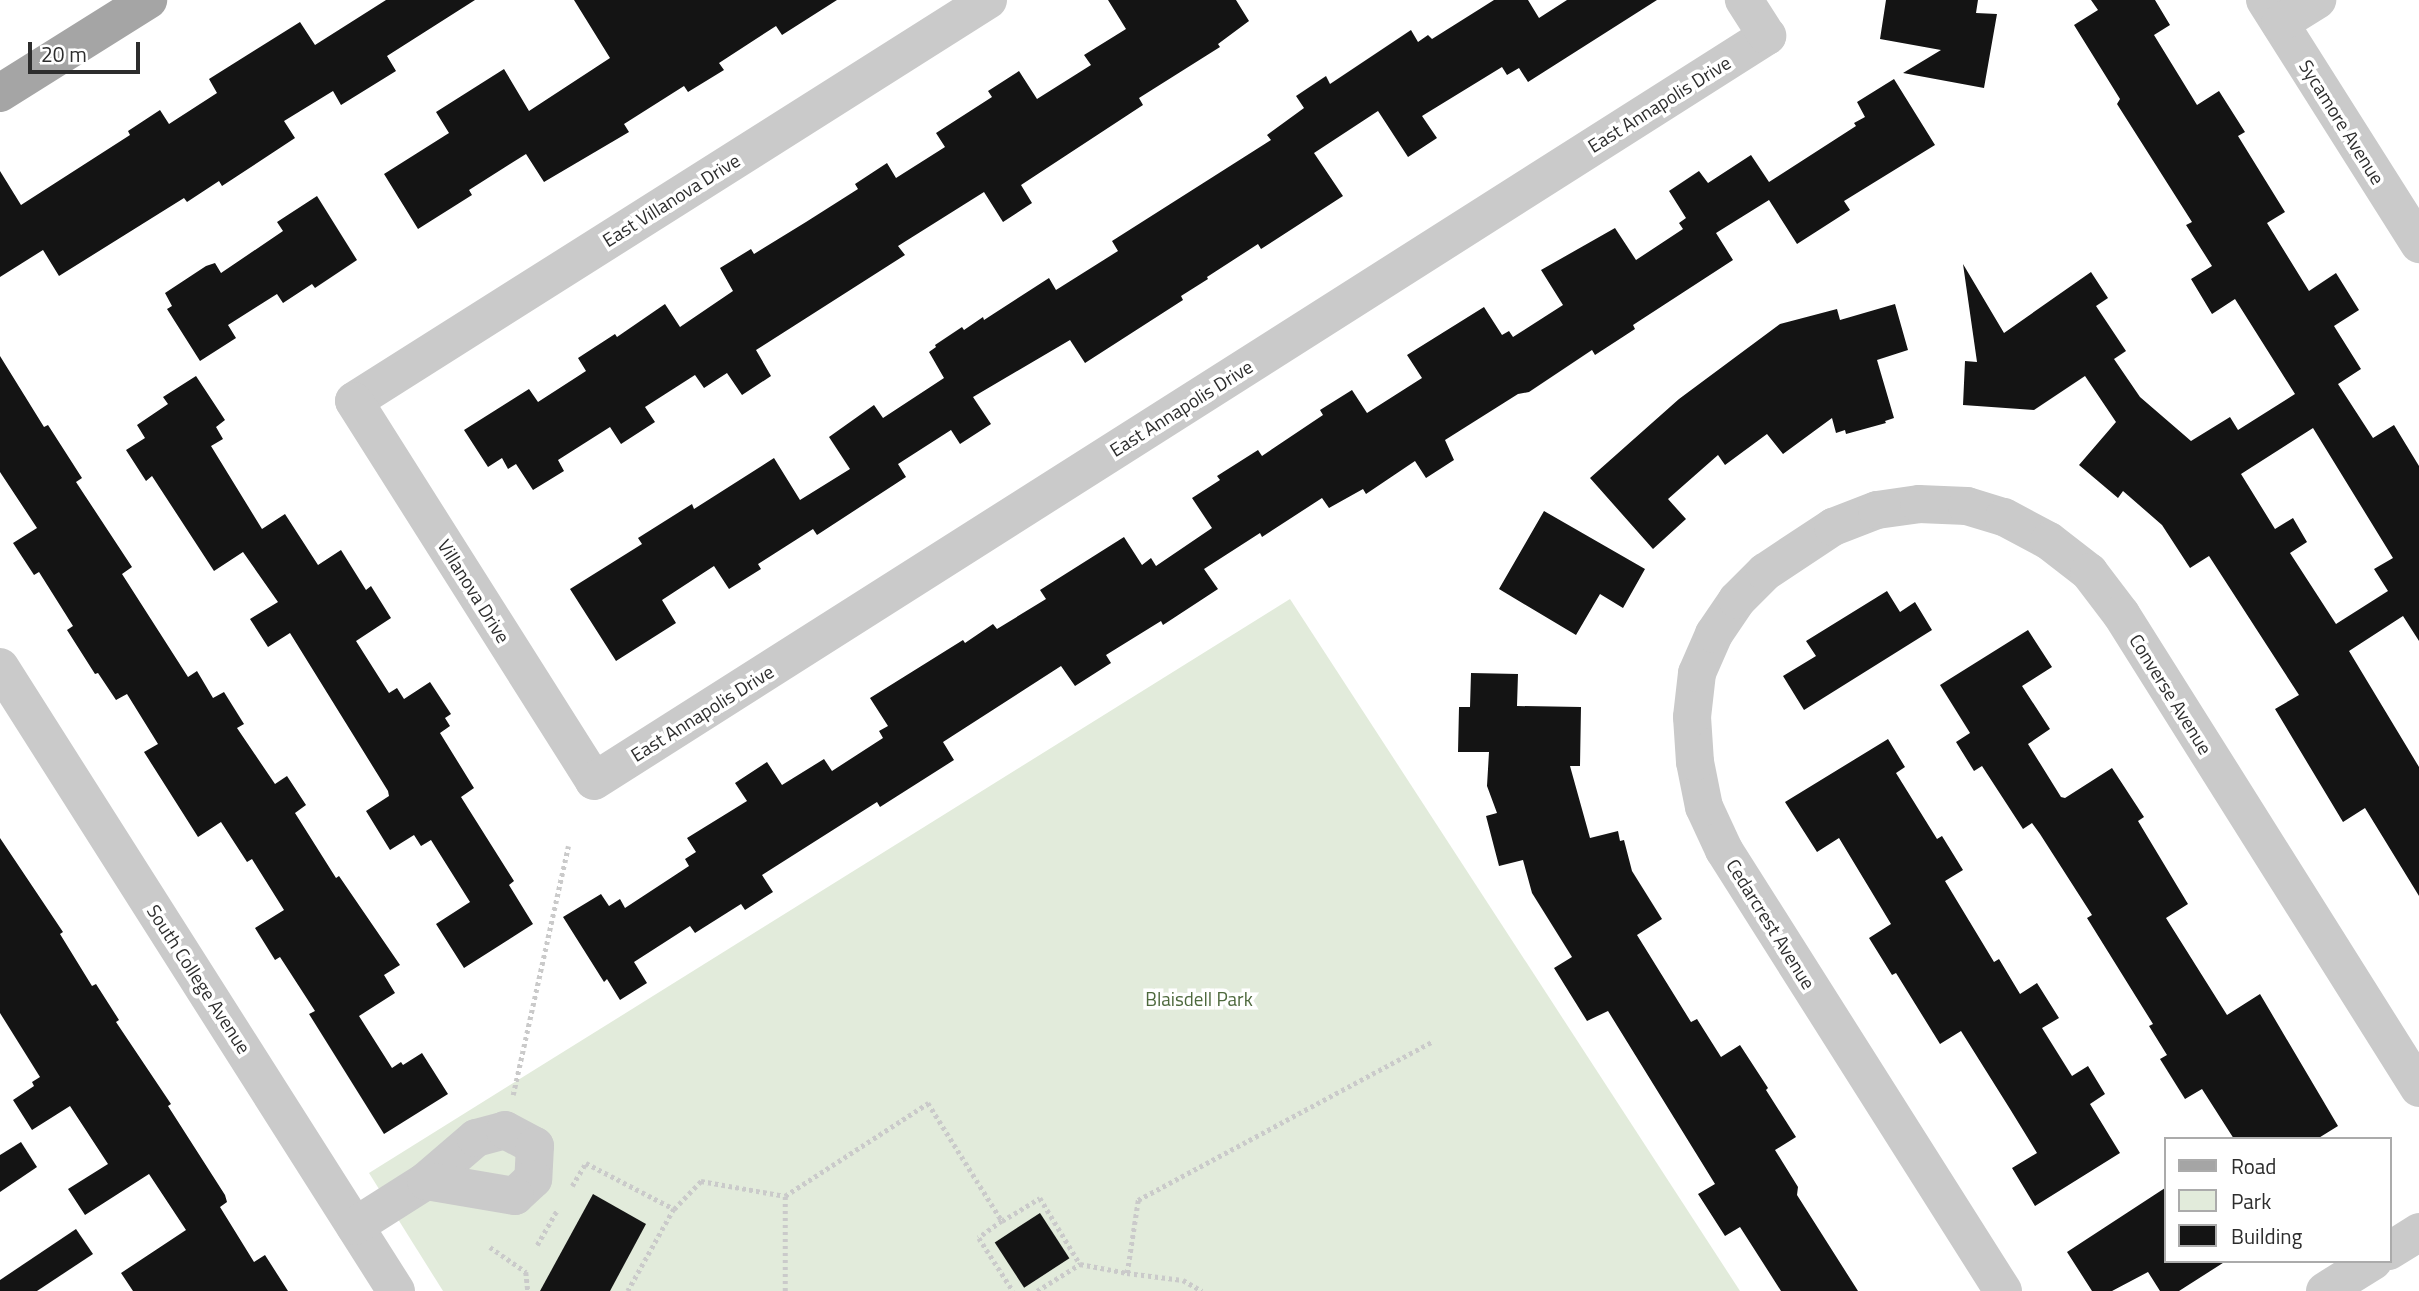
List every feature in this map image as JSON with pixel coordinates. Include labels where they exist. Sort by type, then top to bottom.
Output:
[{"type":"main road","points":[[0,93],[148,0]]},
{"type":"street","name":"East Annapolis Drive","points":[[594,781],[1767,36],[1744,0]]},
{"type":"street","points":[[2273,11],[2317,0]]},
{"type":"street","name":"East Villanova Drive","points":[[354,401],[971,4]]},
{"type":"street","name":"Sycamore Avenue","points":[[2273,11],[2419,244]]},
{"type":"street","name":"Villanova Drive","points":[[354,401],[594,781]]},
{"type":"street","name":"Converse Avenue","points":[[1798,549],[1833,527],[1877,510],[1919,504],[1967,506],[2004,517],[2038,535],[2089,572],[2121,614],[2419,1088]]},
{"type":"street","name":"Cedarcrest Avenue","points":[[1798,549],[1765,572],[1737,600],[1714,634],[1697,673],[1692,717],[1695,762],[1704,807],[1724,850],[2003,1291]]},
{"type":"street","name":"South College Avenue","points":[[0,667],[396,1291]]},
{"type":"street","points":[[355,1226],[426,1181],[477,1138],[505,1130],[535,1146],[533,1179],[515,1196],[426,1181]]},
{"type":"street","points":[[2391,1250],[2419,1232]]},
{"type":"street","points":[[2325,1291],[2370,1263]]},
{"type":"path","points":[[505,1130],[568,846]]},
{"type":"path","points":[[1127,1273],[1138,1200],[1431,1042]]},
{"type":"path","points":[[628,1291],[674,1209],[701,1181],[785,1196],[928,1104],[1002,1221]]},
{"type":"path","points":[[565,1198],[586,1163],[674,1209]]},
{"type":"path","points":[[785,1196],[785,1291]]},
{"type":"path","points":[[1013,1291],[978,1238],[1040,1198],[1080,1264]]},
{"type":"path","points":[[537,1245],[558,1210]]},
{"type":"path","points":[[491,1247],[526,1272],[528,1291]]},
{"type":"path","points":[[1037,1291],[1080,1264],[1183,1280],[1202,1291]]},
{"type":"green space","name":"Blaisdell Park","points":[[1290,599],[1740,1291],[443,1291],[369,1173]]},
{"type":"building","points":[[386,0],[475,0],[387,56],[396,71],[341,105],[333,91],[284,121],[295,138],[222,186],[219,181],[187,202],[184,198],[59,276],[43,250],[0,277],[0,171],[21,205],[130,135],[128,131],[160,110],[169,124],[217,93],[209,79],[300,22],[315,45]]},
{"type":"building","points":[[574,0],[837,0],[782,35],[776,26],[719,63],[724,70],[688,92],[684,86],[624,124],[629,132],[544,182],[526,154],[469,190],[472,195],[418,229],[384,174],[449,133],[436,112],[504,69],[529,111],[610,58]]},
{"type":"building","points":[[1108,0],[1236,0],[1249,21],[1218,44],[1220,47],[1139,98],[1143,105],[1021,185],[1032,203],[1003,222],[984,192],[898,246],[905,255],[756,350],[771,376],[742,395],[727,373],[704,388],[695,375],[645,407],[655,422],[621,444],[610,427],[558,460],[564,471],[533,490],[516,464],[508,469],[502,458],[488,467],[464,430],[529,389],[538,402],[586,371],[578,358],[615,334],[617,337],[665,304],[680,327],[733,291],[720,268],[751,249],[754,254],[806,222],[858,189],[855,184],[887,163],[896,178],[945,147],[936,133],[992,97],[988,91],[1019,71],[1037,99],[1091,65],[1084,55],[1126,29]]},
{"type":"building","points":[[1494,0],[1528,0],[1539,18],[1567,0],[1657,0],[1528,82],[1519,68],[1507,75],[1502,67],[1422,116],[1437,138],[1408,157],[1378,111],[1314,153],[1343,196],[1261,249],[1258,244],[1207,277],[1208,279],[1181,296],[1183,300],[1085,363],[1070,340],[973,397],[991,424],[960,444],[951,430],[898,464],[906,477],[817,535],[813,529],[758,564],[761,569],[729,589],[714,566],[662,600],[676,623],[616,661],[570,589],[642,544],[638,538],[692,504],[694,509],[774,458],[800,500],[850,469],[829,437],[874,405],[883,418],[944,378],[929,352],[935,345],[962,327],[964,330],[983,317],[984,320],[1049,278],[1056,290],[1118,251],[1112,241],[1271,140],[1267,135],[1304,108],[1296,96],[1326,76],[1330,84],[1411,30],[1418,42],[1428,35],[1432,39]]},
{"type":"building","points":[[1886,0],[1978,0],[1976,13],[1997,14],[1984,88],[1903,73],[1941,50],[1880,39]]},
{"type":"building","points":[[2091,0],[2155,0],[2170,25],[2154,35],[2197,105],[2219,91],[2245,132],[2238,136],[2285,212],[2267,223],[2309,291],[2336,273],[2359,310],[2334,326],[2361,369],[2338,384],[2373,438],[2394,425],[2419,466],[2419,641],[2403,616],[2349,651],[2419,767],[2419,896],[2365,808],[2343,822],[2275,709],[2299,695],[2209,556],[2190,568],[2162,525],[2123,491],[2118,498],[2079,465],[2116,422],[2085,376],[2034,410],[1963,405],[1965,361],[1977,362],[1963,264],[2004,333],[2091,272],[2108,298],[2096,306],[2126,351],[2114,359],[2140,397],[2191,441],[2230,417],[2238,430],[2295,394],[2235,299],[2212,314],[2191,279],[2212,266],[2186,225],[2192,222],[2117,104],[2120,99],[2074,25],[2098,10]],"holes":[[[2313,428],[2393,558],[2374,569],[2388,591],[2336,624],[2290,553],[2307,542],[2293,518],[2275,529],[2241,474]]]},
{"type":"building","points":[[1894,79],[1935,145],[1844,201],[1850,210],[1797,244],[1769,200],[1716,233],[1733,260],[1633,325],[1635,329],[1595,355],[1592,350],[1529,392],[1518,394],[1445,440],[1454,460],[1426,478],[1415,461],[1366,494],[1363,489],[1329,508],[1322,498],[1262,537],[1260,533],[1204,569],[1218,589],[1163,625],[1161,621],[1106,655],[1111,663],[1075,686],[1061,666],[943,742],[954,760],[880,807],[877,802],[762,875],[773,892],[745,910],[741,904],[695,933],[690,926],[634,962],[647,983],[620,1000],[607,979],[604,982],[563,917],[601,894],[609,906],[620,899],[625,908],[689,866],[685,859],[696,852],[687,838],[747,801],[735,783],[767,762],[782,785],[824,759],[832,771],[883,738],[879,731],[888,726],[870,698],[963,640],[965,643],[993,624],[997,629],[1046,599],[1040,590],[1124,537],[1142,565],[1151,558],[1156,566],[1212,528],[1192,498],[1220,480],[1217,476],[1258,450],[1262,456],[1323,415],[1320,410],[1352,390],[1367,413],[1422,378],[1407,355],[1484,307],[1502,335],[1509,331],[1513,337],[1563,305],[1541,270],[1615,228],[1636,260],[1683,229],[1679,223],[1686,218],[1669,191],[1699,171],[1708,183],[1751,155],[1769,182],[1856,126],[1854,123],[1865,117],[1857,102]]},
{"type":"building","points":[[317,196],[357,260],[315,288],[312,284],[283,303],[277,294],[228,325],[236,338],[200,361],[167,309],[172,306],[165,293],[206,266],[215,263],[221,273],[283,231],[277,222]]},
{"type":"building","points":[[1895,304],[1908,350],[1877,360],[1894,418],[1885,421],[1886,423],[1846,434],[1845,430],[1836,433],[1832,418],[1783,454],[1767,434],[1725,465],[1718,455],[1668,499],[1686,519],[1653,549],[1590,478],[1679,399],[1780,324],[1837,309],[1840,320]]},
{"type":"building","points":[[0,356],[44,427],[48,425],[82,478],[76,482],[132,567],[122,574],[188,677],[197,671],[213,698],[224,692],[244,724],[237,728],[275,784],[287,776],[306,805],[295,813],[336,878],[339,876],[400,965],[384,975],[395,993],[359,1016],[392,1068],[401,1062],[403,1065],[422,1053],[448,1094],[384,1134],[309,1014],[315,1011],[280,957],[275,960],[255,928],[284,910],[252,859],[247,862],[221,822],[198,837],[144,752],[158,744],[127,694],[116,700],[98,673],[95,674],[67,630],[73,626],[39,572],[34,575],[13,543],[37,528],[0,472]]},
{"type":"building","points":[[196,376],[225,420],[216,427],[223,439],[211,446],[262,529],[285,514],[318,565],[341,550],[366,590],[371,586],[391,618],[356,641],[389,693],[397,688],[404,699],[430,682],[451,714],[445,718],[450,726],[440,733],[474,788],[461,797],[514,881],[509,885],[533,924],[464,968],[436,924],[470,902],[431,840],[421,846],[414,835],[390,850],[366,811],[389,796],[388,791],[290,633],[268,647],[250,619],[278,602],[243,552],[214,571],[152,476],[146,481],[126,450],[145,438],[137,425],[168,404],[163,397]]},
{"type":"building","points":[[1544,511],[1645,569],[1623,608],[1600,594],[1576,635],[1499,589]]},
{"type":"building","points":[[1887,591],[1900,612],[1915,602],[1932,630],[1804,710],[1783,676],[1816,656],[1806,641]]},
{"type":"building","points":[[2028,630],[2052,667],[2022,686],[2050,729],[2028,744],[2061,797],[2065,798],[2112,768],[2144,817],[2138,821],[2188,904],[2166,918],[2227,1015],[2260,994],[2338,1126],[2320,1137],[2233,1137],[2202,1089],[2185,1099],[2160,1059],[2167,1055],[2149,1026],[2153,1024],[2087,918],[2092,915],[2032,823],[2023,829],[1982,766],[1974,771],[1956,742],[1970,733],[1940,685]]},
{"type":"building","points":[[1471,673],[1518,674],[1517,706],[1581,707],[1580,766],[1570,766],[1590,838],[1618,831],[1620,841],[1624,840],[1632,871],[1662,919],[1637,935],[1691,1022],[1697,1019],[1721,1057],[1740,1045],[1768,1088],[1766,1090],[1796,1137],[1775,1150],[1798,1187],[1797,1195],[1858,1291],[1781,1291],[1740,1227],[1725,1236],[1698,1194],[1715,1184],[1608,1011],[1587,1021],[1554,968],[1572,957],[1532,893],[1523,860],[1499,866],[1486,816],[1497,813],[1487,786],[1489,752],[1458,752],[1459,707],[1470,707]]},
{"type":"building","points":[[1888,739],[1905,767],[1896,773],[1937,839],[1942,836],[1963,870],[1945,881],[1994,962],[1999,959],[2020,994],[2037,983],[2059,1018],[2042,1028],[2072,1076],[2088,1066],[2105,1094],[2090,1104],[2120,1153],[2035,1206],[2012,1168],[2037,1153],[2010,1109],[1961,1031],[1940,1044],[1896,973],[1892,975],[1869,938],[1891,924],[1839,838],[1817,852],[1785,802]]},
{"type":"building","points":[[0,838],[63,932],[60,934],[92,986],[96,984],[119,1020],[116,1022],[171,1104],[168,1106],[225,1195],[227,1202],[220,1207],[254,1262],[265,1255],[288,1291],[133,1291],[121,1273],[186,1230],[149,1174],[85,1215],[68,1189],[108,1164],[70,1106],[32,1130],[13,1100],[34,1086],[32,1082],[40,1077],[0,1013]]},
{"type":"building","points":[[21,1142],[37,1167],[0,1192],[0,1155]]},
{"type":"building","points":[[2164,1189],[2164,1263],[2223,1263],[2179,1291],[2160,1291],[2148,1272],[2112,1291],[2092,1291],[2067,1252]]},
{"type":"building","points":[[593,1194],[646,1224],[610,1291],[540,1291]]},
{"type":"building","points":[[1040,1213],[1069,1258],[1024,1288],[995,1242]]},
{"type":"building","points":[[76,1229],[93,1254],[37,1291],[0,1291],[0,1280]]}]
